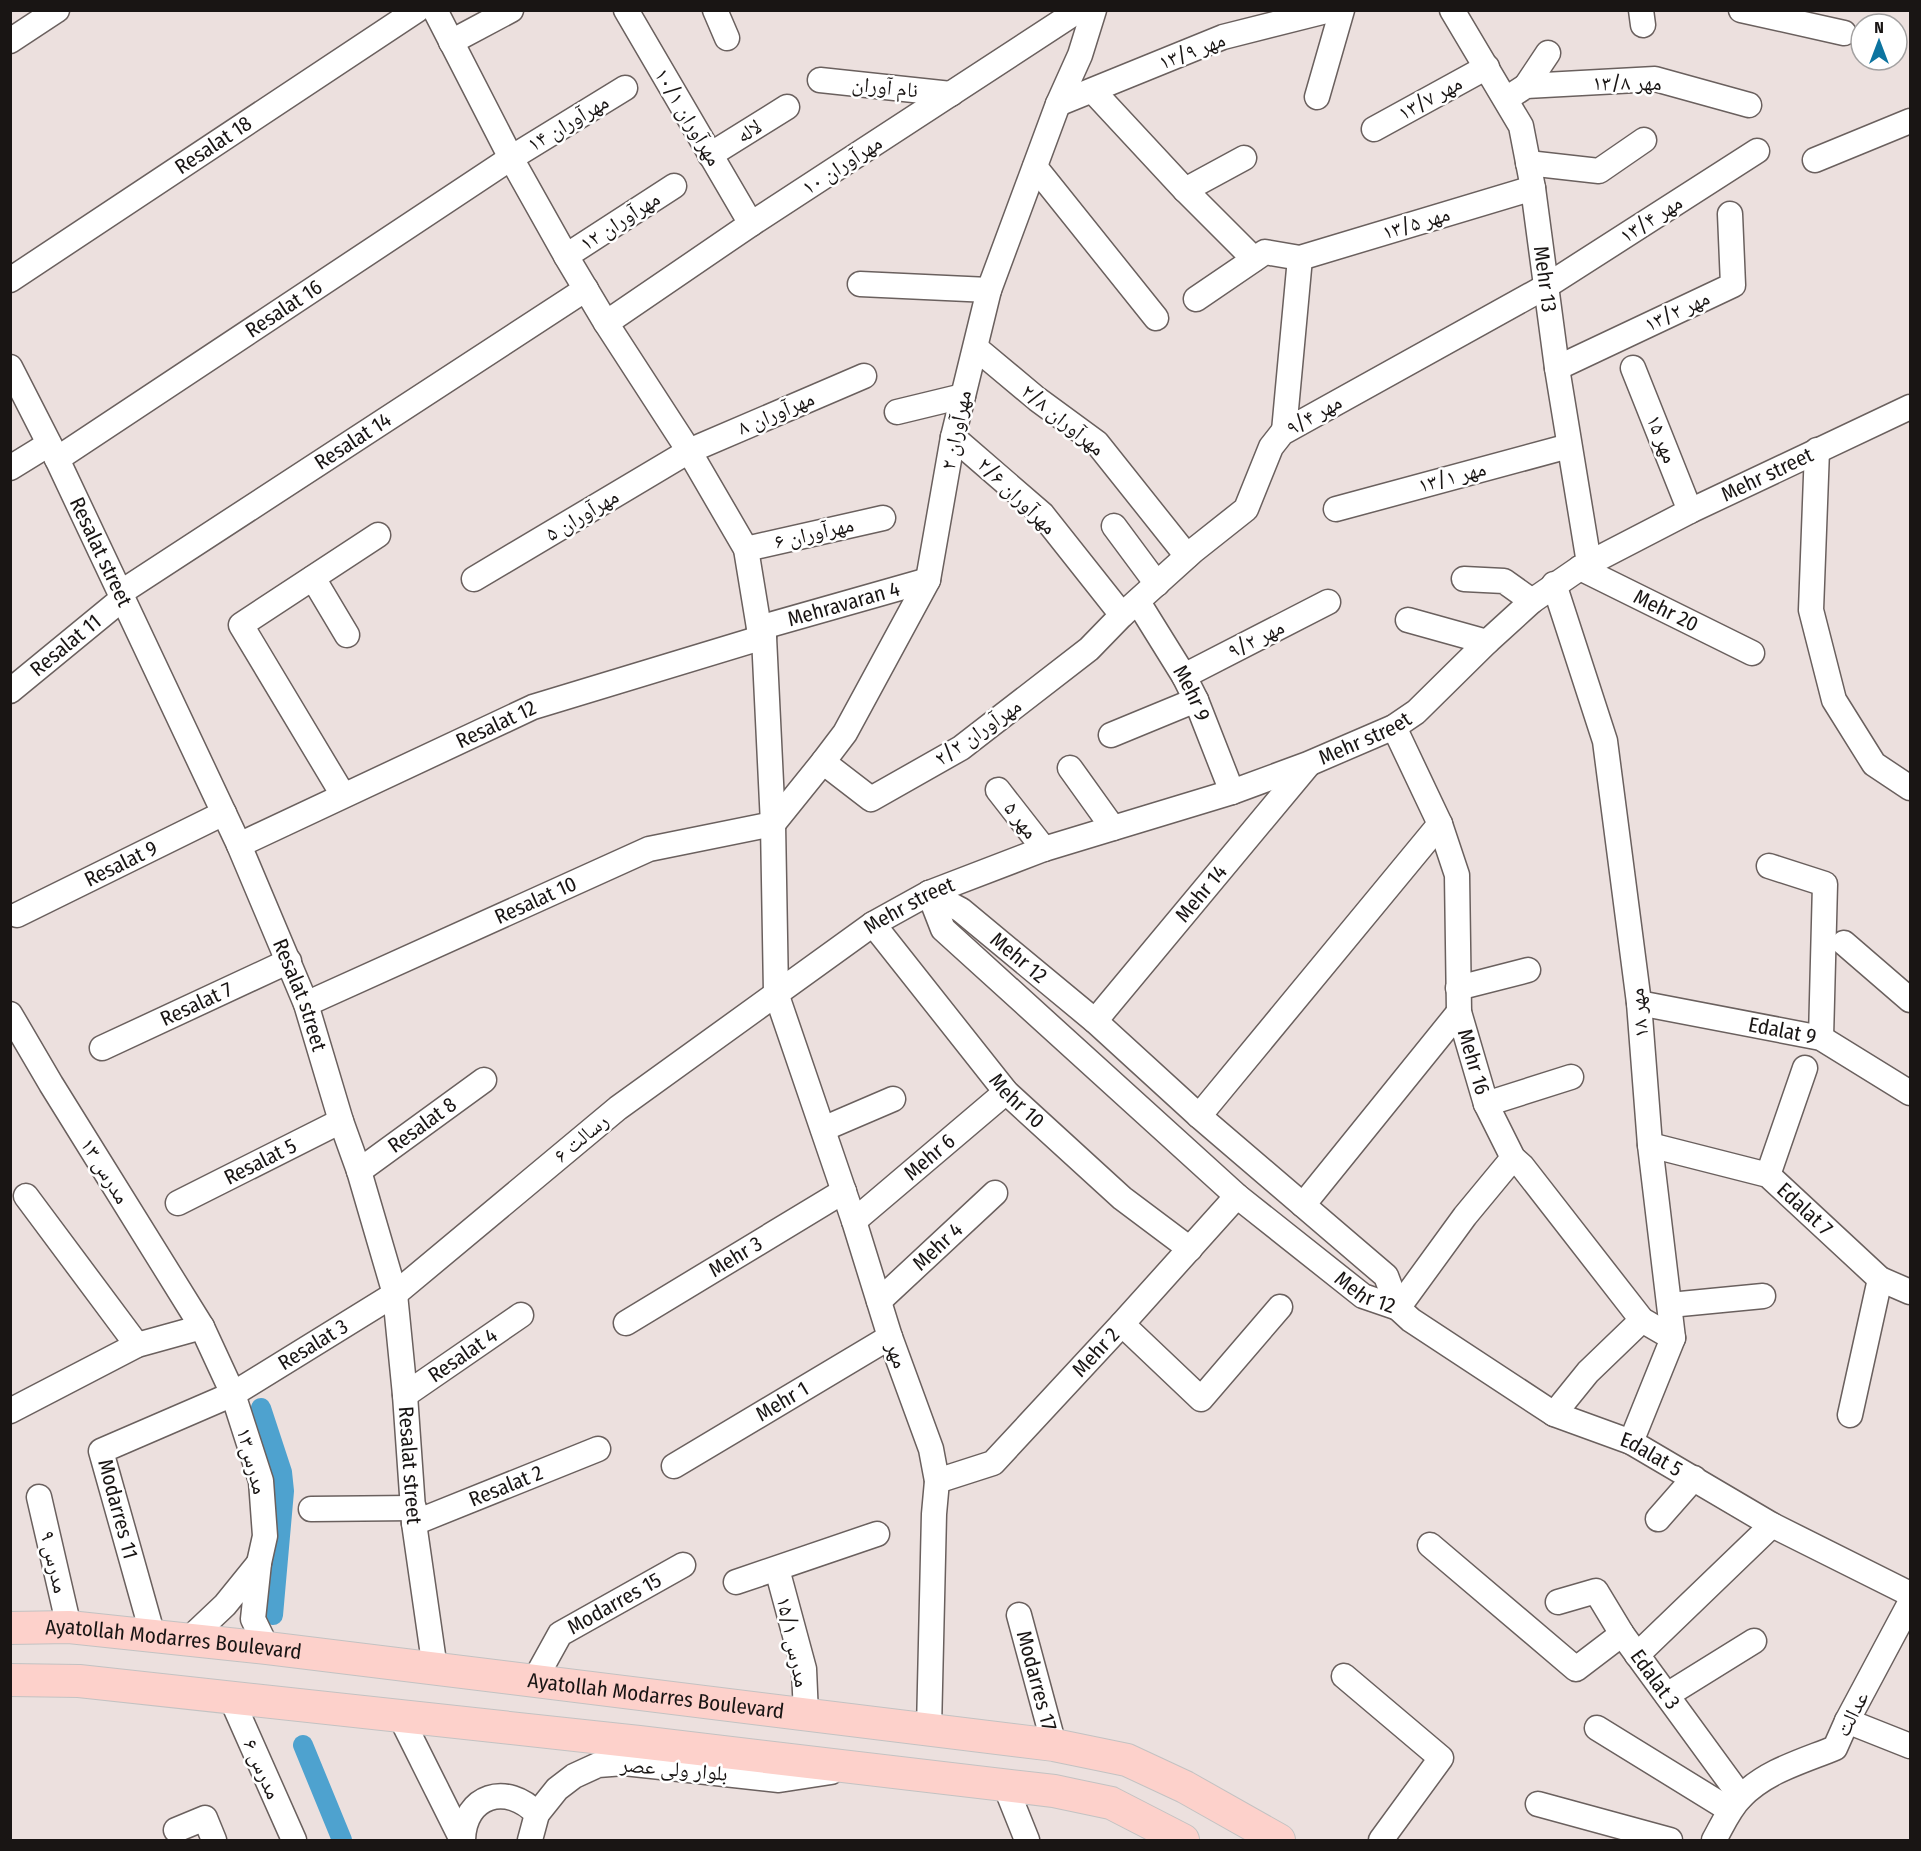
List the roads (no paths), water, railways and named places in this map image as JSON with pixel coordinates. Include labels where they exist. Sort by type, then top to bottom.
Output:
[{"type":"main road","name":"Ayatollah Modarres Boulevard","points":[[10,1628],[69,1627],[267,1648],[1054,1745],[1127,1760],[1185,1787],[1279,1840]]},
{"type":"main road","points":[[10,1680],[79,1681],[1054,1791],[1111,1803],[1183,1840]]},
{"type":"main road","points":[[639,1743],[644,1694]]},
{"type":"street","points":[[10,41],[57,10]]},
{"type":"street","name":"Resalat 18","points":[[10,280],[417,10]]},
{"type":"street","points":[[435,10],[510,158],[566,256],[606,323],[689,451],[746,549]]},
{"type":"street","points":[[451,42],[511,10]]},
{"type":"street","points":[[714,10],[727,38]]},
{"type":"street","name":"مهرآوران ۱۰","points":[[606,323],[751,224],[1079,10]]},
{"type":"street","name":"مهرآوران ۲","points":[[773,824],[845,733],[928,580],[953,437],[989,290],[1058,104],[1080,54],[1094,10]]},
{"type":"street","name":"مهر ۱۳/۹","points":[[1058,104],[1223,37],[1330,10]]},
{"type":"street","points":[[1317,97],[1342,10]]},
{"type":"street","name":"Mehr 13","points":[[1452,10],[1487,67],[1516,93],[1533,188],[1585,565]]},
{"type":"street","points":[[1741,10],[1844,33]]},
{"type":"street","name":"مهرآوران ۱۰/۱","points":[[628,11],[751,224]]},
{"type":"street","points":[[1516,93],[1548,53]]},
{"type":"street","name":"مهر ۱۳/۷","points":[[1374,129],[1487,67]]},
{"type":"street","name":"مهر ۱۳/۸","points":[[1516,93],[1655,79],[1749,105]]},
{"type":"street","name":"نام آوران","points":[[820,80],[951,94]]},
{"type":"street","name":"۱۴ مهرآوران","points":[[510,158],[625,88]]},
{"type":"street","points":[[1093,91],[1185,190],[1254,259]]},
{"type":"street","name":"لاله","points":[[710,155],[787,108]]},
{"type":"street","points":[[1815,160],[1911,121]]},
{"type":"street","points":[[1528,163],[1599,171],[1644,140]]},
{"type":"street","name":"مهر ۱۳/۴","points":[[1545,287],[1757,151]]},
{"type":"street","name":"Resalat 16","points":[[10,468],[53,452],[510,158]]},
{"type":"street","points":[[1185,190],[1244,158]]},
{"type":"street","points":[[1035,167],[1156,318]]},
{"type":"street","name":"مهرآوران ۱۲","points":[[566,256],[674,186]]},
{"type":"street","name":"مهر ۱۳/۵","points":[[1300,258],[1533,188]]},
{"type":"street","name":"مهر ۱۳/۲","points":[[1557,368],[1733,285],[1730,214]]},
{"type":"street","points":[[1196,299],[1265,252],[1300,258],[1284,431]]},
{"type":"street","points":[[860,284],[989,290]]},
{"type":"street","name":"مهر ۹/۴","points":[[1130,609],[1187,556],[1246,509],[1271,447],[1284,431],[1545,287]]},
{"type":"street","name":"Resalat 14","points":[[121,596],[586,289]]},
{"type":"street","name":"مهرآوران ۲/۸","points":[[976,348],[1037,399],[1097,443],[1187,556]]},
{"type":"street","name":"مهر ۱۵","points":[[1633,368],[1690,511]]},
{"type":"street","name":"Resalat street","points":[[12,374],[53,452],[239,845],[290,961],[306,1004],[395,1294],[414,1516],[435,1669]]},
{"type":"street","name":"مهرآوران ۸","points":[[689,451],[864,375]]},
{"type":"street","points":[[897,412],[963,396]]},
{"type":"street","name":"Mehr street","points":[[776,993],[873,924],[929,893],[1044,849],[1232,792],[1308,764],[1394,727],[1416,712],[1487,642],[1554,584],[1585,565],[1690,511],[1911,406]]},
{"type":"street","name":"مهرآوران ۲/۶","points":[[953,437],[1042,514],[1130,609]]},
{"type":"street","name":"مهر ۱۳/۱","points":[[1336,509],[1569,446]]},
{"type":"street","points":[[1817,450],[1810,610],[1834,700],[1874,764],[1911,788]]},
{"type":"street","name":"مهرآوران ۵","points":[[474,579],[689,451]]},
{"type":"street","name":"مهرآوران ۶","points":[[746,549],[883,518]]},
{"type":"street","points":[[1114,526],[1157,584]]},
{"type":"street","points":[[343,795],[241,625],[378,535]]},
{"type":"street","name":"مهر","points":[[746,549],[762,632],[773,824],[776,993],[854,1221],[890,1337],[931,1449],[937,1480],[934,1514],[929,1729]]},
{"type":"street","name":"Mehr 20","points":[[1585,565],[1752,653]]},
{"type":"street","points":[[313,578],[347,635]]},
{"type":"street","points":[[1464,579],[1504,581],[1532,601]]},
{"type":"street","name":"Mehravaran 4","points":[[762,632],[928,580]]},
{"type":"street","name":"مهر ۱۸","points":[[1554,584],[1605,741],[1639,1003],[1650,1145],[1673,1338],[1630,1442]]},
{"type":"street","name":"Resalat 11","points":[[10,691],[121,596]]},
{"type":"street","name":"مهر ۹/۲","points":[[1184,676],[1328,602]]},
{"type":"street","name":"Mehr 9","points":[[1130,609],[1184,676],[1196,700],[1232,792]]},
{"type":"street","name":"مهرآوران ۲/۲","points":[[823,762],[871,799],[961,748],[1089,649],[1130,609]]},
{"type":"street","points":[[1408,620],[1487,642]]},
{"type":"street","name":"Resalat 12","points":[[239,845],[533,707],[762,632]]},
{"type":"street","points":[[1111,735],[1196,700]]},
{"type":"street","name":"Mehr 16","points":[[1394,727],[1440,824],[1457,875],[1459,1012],[1486,1104],[1513,1158],[1522,1166],[1642,1320],[1673,1338]]},
{"type":"street","name":"Mehr 14","points":[[1095,1021],[1308,764]]},
{"type":"street","points":[[1070,768],[1113,828]]},
{"type":"street","name":"مهر ۵","points":[[998,790],[1044,849]]},
{"type":"street","name":"Resalat 9","points":[[17,915],[224,813]]},
{"type":"street","name":"Resalat 10","points":[[306,1004],[649,849],[773,824]]},
{"type":"street","points":[[1199,1116],[1440,824]]},
{"type":"street","points":[[1769,866],[1825,884],[1821,1038]]},
{"type":"street","name":"Mehr 12","points":[[929,893],[961,910],[1095,1021],[1199,1116],[1386,1276],[1398,1308]]},
{"type":"street","name":"Mehr 12","points":[[929,893],[944,929],[1236,1196],[1363,1296],[1398,1308]]},
{"type":"street","name":"Mehr 10","points":[[873,924],[1006,1092],[1122,1198],[1190,1249]]},
{"type":"street","points":[[1844,943],[1911,1000]]},
{"type":"street","name":"Resalat 7","points":[[102,1047],[290,961]]},
{"type":"street","points":[[1458,988],[1528,970]]},
{"type":"street","name":"رسالت ۶","points":[[395,1294],[618,1107],[776,993]]},
{"type":"street","name":"Edalat 9","points":[[1639,1003],[1821,1038],[1911,1093]]},
{"type":"street","points":[[1303,1205],[1459,1012]]},
{"type":"street","name":"مدرس ۱۳","points":[[10,1014],[202,1327],[233,1394]]},
{"type":"street","points":[[1768,1175],[1805,1068]]},
{"type":"street","points":[[1486,1104],[1571,1077]]},
{"type":"street","name":"Resalat 8","points":[[359,1171],[484,1080]]},
{"type":"street","name":"Mehr 6","points":[[854,1221],[1006,1092]]},
{"type":"street","points":[[823,1129],[893,1099]]},
{"type":"street","name":"Resalat 5","points":[[178,1203],[341,1121]]},
{"type":"street","points":[[1205,1167],[1229,1141]]},
{"type":"street","name":"Edalat 7","points":[[1650,1145],[1768,1175],[1880,1279],[1911,1292]]},
{"type":"street","points":[[1398,1308],[1465,1216],[1513,1158]]},
{"type":"street","name":"Mehr 3","points":[[626,1323],[844,1191]]},
{"type":"street","name":"Mehr 4","points":[[879,1301],[995,1193]]},
{"type":"street","points":[[26,1196],[137,1345]]},
{"type":"street","name":"Mehr 2","points":[[937,1480],[993,1463],[1122,1324],[1236,1196]]},
{"type":"street","points":[[1850,1415],[1880,1279]]},
{"type":"street","name":"Resalat 3","points":[[233,1394],[395,1294]]},
{"type":"street","points":[[1670,1305],[1763,1296]]},
{"type":"street","points":[[1122,1324],[1201,1400],[1280,1307]]},
{"type":"street","name":"Edalat 5","points":[[1398,1308],[1411,1320],[1554,1413],[1630,1442],[1772,1525],[1911,1594]]},
{"type":"street","name":"Resalat 4","points":[[405,1395],[522,1315]]},
{"type":"street","points":[[1554,1413],[1588,1372],[1642,1320]]},
{"type":"street","points":[[10,1411],[137,1345],[202,1327]]},
{"type":"street","name":"Mehr 1","points":[[674,1466],[890,1337]]},
{"type":"street","name":"مدرس۱۳","points":[[233,1394],[261,1480],[265,1536],[259,1563],[253,1619],[267,1648]]},
{"type":"street","name":"Modarres 11","points":[[153,1636],[101,1450],[233,1394]]},
{"type":"street","name":"Resalat 2","points":[[414,1516],[598,1449]]},
{"type":"street","points":[[1658,1519],[1694,1478]]},
{"type":"street","name":"مدرس ۹","points":[[39,1497],[69,1627]]},
{"type":"street","points":[[311,1509],[414,1516]]},
{"type":"street","points":[[1637,1655],[1772,1525]]},
{"type":"street","points":[[736,1582],[876,1534]]},
{"type":"street","points":[[1430,1545],[1576,1669],[1622,1634]]},
{"type":"street","name":"مدرس۱۳","points":[[188,1640],[225,1605],[259,1563]]},
{"type":"street","name":"Modarres 15","points":[[534,1681],[560,1634],[683,1565]]},
{"type":"street","name":"مدرس ۱۵/۱","points":[[777,1569],[804,1669],[806,1715]]},
{"type":"street","name":"Edalat 3","points":[[1557,1602],[1596,1591],[1622,1634],[1667,1695],[1736,1803]]},
{"type":"street","name":"عدالت","points":[[1714,1840],[1736,1803],[1763,1777],[1835,1748],[1847,1721],[1911,1603]]},
{"type":"street","name":"Modarres 17","points":[[1019,1615],[1054,1745]]},
{"type":"street","points":[[1667,1695],[1754,1641]]},
{"type":"street","points":[[1344,1676],[1441,1758],[1381,1840]]},
{"type":"street","name":"مدرس ۶","points":[[231,1698],[294,1840]]},
{"type":"street","points":[[400,1716],[462,1840]]},
{"type":"street","points":[[1847,1721],[1911,1746]]},
{"type":"street","points":[[1597,1728],[1736,1803]]},
{"type":"street","name":"بلوار ولی عصر","points":[[530,1840],[537,1814],[557,1789],[574,1776],[598,1764],[624,1763],[779,1780],[857,1768]]},
{"type":"street","points":[[1005,1785],[1027,1840]]},
{"type":"street","points":[[462,1840],[468,1816],[477,1805],[488,1798],[516,1797],[528,1804],[537,1814]]},
{"type":"street","points":[[1538,1804],[1670,1840]]},
{"type":"street","points":[[176,1830],[205,1818],[214,1840]]},
{"type":"waterway","points":[[261,1408],[282,1472],[284,1491],[273,1615]]},
{"type":"waterway","points":[[303,1745],[342,1840]]}]
